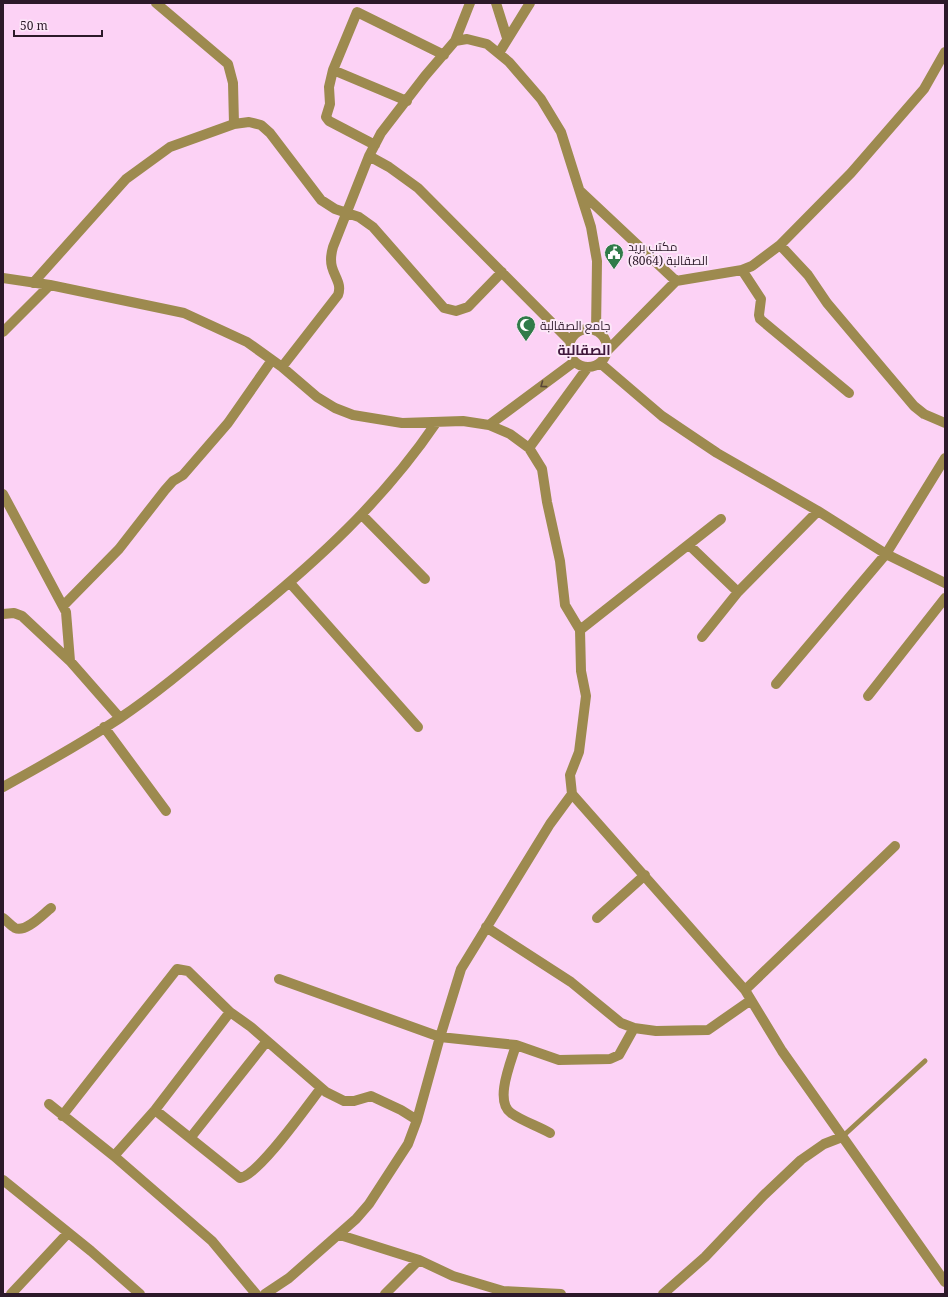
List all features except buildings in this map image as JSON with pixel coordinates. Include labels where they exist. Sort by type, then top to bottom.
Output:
[{"type":"street","points":[[156,3],[228,64],[232,73],[233,83],[234,124]]},
{"type":"street","points":[[282,367],[338,295],[340,288],[332,267],[331,258],[333,247],[369,156],[381,133],[425,76],[455,41],[470,3]]},
{"type":"street","points":[[496,3],[507,38]]},
{"type":"street","points":[[499,54],[507,38],[530,3]]},
{"type":"street","points":[[375,145],[330,121],[326,117],[330,104],[329,87],[333,70],[359,7],[444,55]]},
{"type":"street","points":[[455,41],[477,40],[488,44],[524,79],[551,115],[561,132],[591,227],[597,261],[596,331]]},
{"type":"street","points":[[529,448],[588,367],[600,362],[606,352],[676,281],[742,270],[752,266],[780,245],[851,173],[924,89],[945,52]]},
{"type":"street","points":[[333,70],[407,101]]},
{"type":"street","points":[[33,283],[126,179],[170,147],[234,124],[249,122],[261,125],[270,133],[321,200],[334,209],[359,217],[373,226],[444,308],[456,311],[468,307],[502,272]]},
{"type":"street","points":[[369,156],[390,167],[418,188],[570,341]]},
{"type":"street","points":[[580,190],[676,281]]},
{"type":"street","points":[[780,245],[808,275],[827,303],[914,406],[924,414],[945,423]]},
{"type":"street","points":[[742,270],[762,299],[759,315],[760,319],[849,393]]},
{"type":"street","points":[[3,278],[50,285],[184,313],[247,342],[282,367],[317,397],[336,408],[353,415],[402,423],[463,421],[489,424],[510,434],[529,448],[542,469],[547,502],[560,561],[565,605],[580,630],[581,671],[586,696],[579,752],[570,775],[572,794],[745,990],[782,1051],[945,1282]]},
{"type":"street","points":[[3,332],[50,285]]},
{"type":"street","points":[[588,367],[574,362],[569,352],[570,341],[578,332],[590,330],[596,331],[605,340],[606,352]]},
{"type":"street","points":[[64,605],[119,549],[165,490],[173,481],[183,475],[228,423],[272,360]]},
{"type":"street","points":[[489,424],[574,362]]},
{"type":"street","points":[[600,362],[662,416],[717,453],[818,511],[886,554],[945,584]]},
{"type":"street","points":[[3,787],[71,749],[120,718],[177,675],[290,583],[362,515],[411,458],[436,423]]},
{"type":"street","points":[[776,684],[886,554],[945,458]]},
{"type":"street","points":[[3,494],[64,605],[66,612],[70,661]]},
{"type":"street","points":[[702,637],[738,592],[818,511]]},
{"type":"street","points":[[362,515],[425,579]]},
{"type":"street","points":[[580,630],[689,545],[721,518]]},
{"type":"street","points":[[689,545],[738,592]]},
{"type":"street","points":[[290,583],[418,726]]},
{"type":"street","points":[[868,696],[945,598]]},
{"type":"street","points":[[3,614],[14,612],[22,616],[70,661],[120,718]]},
{"type":"street","points":[[104,727],[166,811]]},
{"type":"street","points":[[265,1294],[289,1278],[340,1235],[369,1204],[408,1144],[417,1120],[461,969],[550,824],[572,794]]},
{"type":"street","points":[[745,990],[894,846]]},
{"type":"street","points":[[597,918],[644,875]]},
{"type":"street","points":[[3,918],[15,928],[20,930],[26,928],[51,908]]},
{"type":"street","points":[[486,927],[571,982],[621,1023],[634,1028],[656,1031],[708,1030],[751,1000]]},
{"type":"street","points":[[62,1116],[177,969],[188,971],[230,1012],[251,1027],[321,1088],[344,1101],[354,1101],[371,1096],[417,1120]]},
{"type":"street","points":[[279,979],[440,1037],[516,1045],[559,1060],[610,1059],[619,1055],[634,1028]]},
{"type":"street","points":[[114,1156],[155,1110],[230,1012]]},
{"type":"street","points":[[191,1137],[267,1041]]},
{"type":"street","points":[[516,1045],[503,1093],[504,1105],[511,1113],[550,1132]]},
{"type":"street","points":[[155,1110],[191,1137],[240,1178],[245,1177],[266,1157],[321,1088]]},
{"type":"street","points":[[49,1104],[62,1116],[114,1156],[212,1241],[256,1294]]},
{"type":"street","points":[[663,1294],[705,1257],[764,1194],[801,1160],[824,1144],[842,1137]]},
{"type":"street","points":[[3,1180],[140,1294]]},
{"type":"street","points":[[10,1294],[68,1233]]},
{"type":"street","points":[[340,1235],[418,1260],[453,1276],[503,1292],[561,1294]]},
{"type":"street","points":[[385,1294],[418,1260]]},
{"type":"lane","points":[[842,1137],[925,1060]]},
{"type":"place","name":"مكتب بريد الصقالبة (8064)","points":[[614,270]]},
{"type":"place","name":"جامع الصقالبة","points":[[526,342]]},
{"type":"district","name":"الصقالبة","points":[[584,349]]}]
